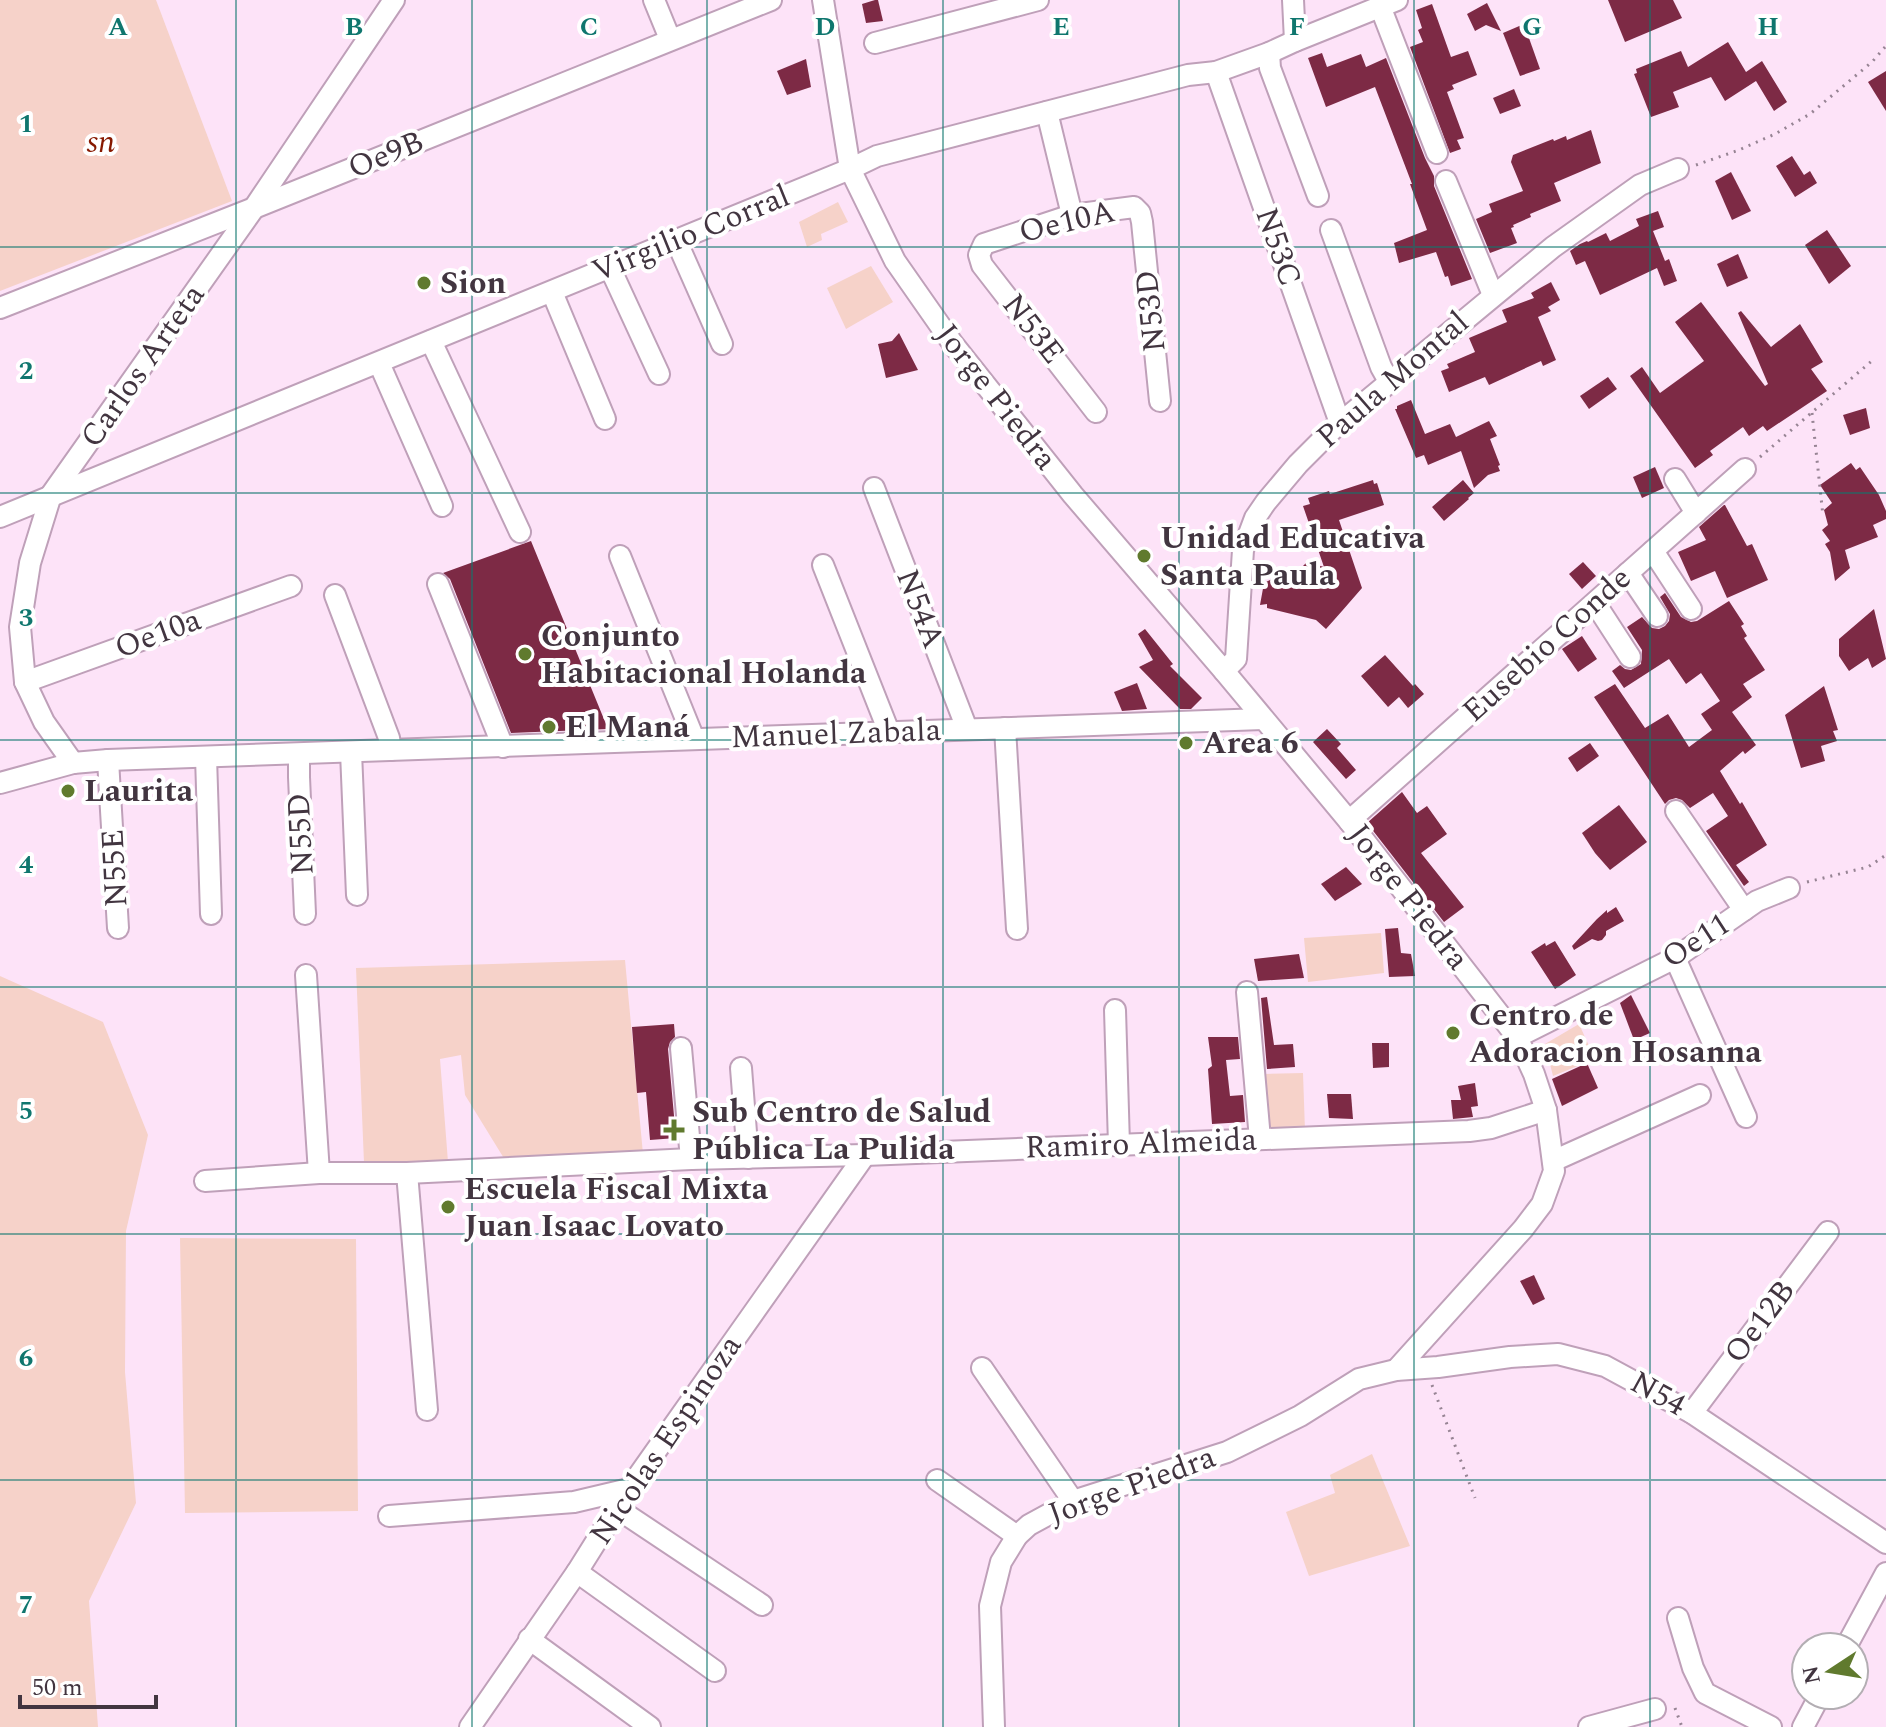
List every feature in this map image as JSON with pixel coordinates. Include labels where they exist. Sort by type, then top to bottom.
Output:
[{"type":"street","name":"Carlos Arteta","points":[[73,763],[44,722],[25,682],[20,627],[30,563],[51,495],[254,208],[394,0]]},
{"type":"street","points":[[654,0],[670,39]]},
{"type":"street","name":"Oe9B","points":[[0,308],[771,0]]},
{"type":"street","name":"Jorge Piedra","points":[[823,0],[850,169],[895,261],[953,344],[1073,495],[1349,821],[1517,1037],[1546,1110],[1554,1171],[1542,1204],[1532,1217],[1396,1370],[1359,1379],[1300,1416],[1227,1452],[1073,1501],[1029,1525],[1017,1536],[1001,1562],[990,1606],[994,1727]]},
{"type":"street","points":[[1293,0],[1295,41]]},
{"type":"street","points":[[875,43],[1020,2]]},
{"type":"street","points":[[1389,3],[1437,153]]},
{"type":"street","name":"Virgilio Corral","points":[[0,517],[877,156],[1188,75],[1216,72],[1389,3]]},
{"type":"street","points":[[1269,53],[1270,68],[1318,196]]},
{"type":"street","name":"N53C","points":[[1216,72],[1340,423]]},
{"type":"street","points":[[1047,112],[1072,215]]},
{"type":"street","name":"Paula Montal","points":[[1224,671],[1236,659],[1243,550],[1255,518],[1298,464],[1340,423],[1553,247],[1624,195],[1678,169]]},
{"type":"street","points":[[1446,181],[1493,295]]},
{"type":"street","name":"Oe10A","points":[[984,244],[1072,215],[1134,207],[1140,213],[1142,222]]},
{"type":"street","name":"N53D","points":[[1142,222],[1160,401]]},
{"type":"street","points":[[1331,230],[1381,367],[1390,383]]},
{"type":"street","points":[[676,240],[722,344]]},
{"type":"street","name":"N53E","points":[[984,244],[979,255],[982,265],[1096,412]]},
{"type":"street","points":[[610,268],[659,374]]},
{"type":"street","points":[[552,292],[605,419]]},
{"type":"street","points":[[431,341],[520,532]]},
{"type":"street","points":[[379,363],[442,506]]},
{"type":"street","name":"Eusebio Conde","points":[[1349,821],[1745,469]]},
{"type":"street","points":[[1675,479],[1696,513]]},
{"type":"street","name":"N54A","points":[[874,488],[967,729]]},
{"type":"street","points":[[1653,551],[1691,609]]},
{"type":"street","points":[[620,556],[694,739]]},
{"type":"street","points":[[823,565],[889,732]]},
{"type":"street","points":[[1628,573],[1657,616]]},
{"type":"street","points":[[438,584],[503,747]]},
{"type":"street","name":"Oe10a","points":[[25,682],[291,586]]},
{"type":"street","points":[[335,595],[391,750]]},
{"type":"street","points":[[1595,603],[1630,657]]},
{"type":"street","name":"Manuel Zabala","points":[[0,783],[73,763],[108,760],[1263,719]]},
{"type":"street","points":[[1005,728],[1017,929]]},
{"type":"street","points":[[351,752],[357,895]]},
{"type":"street","name":"N55D","points":[[299,754],[305,914]]},
{"type":"street","points":[[206,757],[211,914]]},
{"type":"street","name":"N55E","points":[[108,760],[118,928]]},
{"type":"street","points":[[1676,811],[1744,910]]},
{"type":"street","name":"Oe11","points":[[1517,1037],[1675,958],[1757,901],[1789,888]]},
{"type":"street","points":[[1675,958],[1746,1117]]},
{"type":"street","points":[[306,975],[319,1173]]},
{"type":"street","points":[[1247,992],[1260,1139]]},
{"type":"street","points":[[1115,1010],[1119,1145]]},
{"type":"street","points":[[681,1048],[691,1159]]},
{"type":"street","points":[[741,1068],[748,1158]]},
{"type":"street","points":[[1553,1161],[1700,1095]]},
{"type":"street","name":"Ramiro Almeida","points":[[205,1181],[319,1173],[407,1173],[691,1159],[1469,1131],[1491,1128],[1546,1110]]},
{"type":"street","name":"Nicolas Espinoza","points":[[470,1727],[577,1572],[629,1489],[865,1155]]},
{"type":"street","points":[[407,1173],[427,1410]]},
{"type":"street","name":"Oe12B","points":[[1692,1413],[1828,1232]]},
{"type":"street","name":"N54","points":[[1396,1370],[1558,1354],[1605,1366],[1692,1413],[1886,1543]]},
{"type":"street","points":[[982,1368],[1073,1501]]},
{"type":"street","points":[[937,1480],[1017,1536]]},
{"type":"street","points":[[389,1516],[574,1502],[629,1489]]},
{"type":"street","points":[[618,1509],[762,1605]]},
{"type":"street","points":[[577,1572],[715,1671]]},
{"type":"street","points":[[1855,1631],[1886,1573]]},
{"type":"street","points":[[1678,1618],[1693,1668],[1705,1693],[1771,1727]]},
{"type":"street","points":[[529,1639],[650,1727]]},
{"type":"street","points":[[1589,1727],[1655,1709]]},
{"type":"path","points":[[1678,169],[1739,150],[1810,114],[1872,62],[1886,46]]},
{"type":"path","points":[[1745,469],[1874,359]]},
{"type":"path","points":[[1812,413],[1823,516]]},
{"type":"path","points":[[1789,888],[1868,867],[1886,855]]},
{"type":"path","points":[[1426,1368],[1475,1498]]},
{"type":"green space","name":"sn","points":[[0,0],[156,0],[232,201],[0,291]]},
{"type":"green space","points":[[838,202],[848,222],[821,234],[822,240],[807,247],[799,222]]},
{"type":"green space","points":[[871,266],[893,302],[846,329],[827,288]]},
{"type":"green space","points":[[1381,933],[1384,973],[1308,982],[1304,938]]},
{"type":"green space","points":[[625,960],[643,1154],[505,1160],[465,1095],[461,1055],[440,1059],[448,1162],[364,1163],[356,968]]},
{"type":"green space","points":[[0,976],[103,1022],[148,1135],[126,1231],[125,1372],[136,1503],[89,1601],[98,1727],[0,1727]]},
{"type":"green space","points":[[1579,1024],[1595,1059],[1553,1076],[1545,1044]]},
{"type":"green space","points":[[1303,1073],[1305,1131],[1264,1133],[1263,1074]]},
{"type":"green space","points":[[180,1238],[356,1239],[358,1511],[185,1513]]},
{"type":"green space","points":[[1372,1454],[1410,1546],[1309,1576],[1286,1512],[1335,1493],[1330,1475]]},
{"type":"building","points":[[878,0],[883,21],[866,23],[862,4]]},
{"type":"building","points":[[1608,0],[1673,0],[1682,18],[1625,42]]},
{"type":"building","points":[[1487,3],[1501,31],[1486,25],[1475,31],[1467,14]]},
{"type":"building","points":[[1432,4],[1451,57],[1468,51],[1477,75],[1452,85],[1454,89],[1447,92],[1464,138],[1457,140],[1461,149],[1450,153],[1410,47],[1423,42],[1416,10]]},
{"type":"building","points":[[1524,24],[1540,69],[1520,76],[1503,33]]},
{"type":"building","points":[[1728,42],[1746,72],[1762,61],[1787,102],[1774,111],[1756,81],[1725,101],[1711,77],[1673,92],[1679,107],[1651,117],[1634,74],[1637,73],[1636,69],[1681,51],[1688,67]]},
{"type":"building","points":[[1322,53],[1327,67],[1361,54],[1366,67],[1386,58],[1472,279],[1451,286],[1436,252],[1399,263],[1394,243],[1427,230],[1412,184],[1375,87],[1326,107],[1308,58]]},
{"type":"building","points":[[806,59],[811,87],[787,95],[777,71]]},
{"type":"building","points":[[1886,71],[1886,111],[1868,82]]},
{"type":"building","points":[[1514,89],[1521,106],[1500,114],[1493,98]]},
{"type":"building","points":[[1591,130],[1601,163],[1554,183],[1561,201],[1513,225],[1511,228],[1517,243],[1490,253],[1476,219],[1492,212],[1489,204],[1523,191],[1511,162],[1513,155],[1553,139],[1566,136],[1567,140]]},
{"type":"building","points":[[1792,156],[1804,175],[1810,171],[1817,183],[1795,197],[1776,166]]},
{"type":"building","points":[[1731,172],[1751,211],[1732,220],[1715,181]]},
{"type":"building","points":[[1658,211],[1664,227],[1653,231],[1677,281],[1664,286],[1657,268],[1600,295],[1585,261],[1576,265],[1570,251],[1606,233],[1610,241],[1639,226],[1636,219]]},
{"type":"building","points":[[1827,230],[1851,266],[1829,284],[1805,245]]},
{"type":"building","points":[[1738,254],[1748,278],[1727,287],[1717,264]]},
{"type":"building","points":[[1551,282],[1560,300],[1548,307],[1551,311],[1538,317],[1556,360],[1543,366],[1541,361],[1489,385],[1485,377],[1449,392],[1441,371],[1449,368],[1447,364],[1475,352],[1469,338],[1507,322],[1502,310],[1534,298],[1531,293]]},
{"type":"building","points":[[1701,302],[1765,386],[1768,384],[1738,313],[1741,311],[1771,347],[1800,324],[1823,362],[1811,369],[1827,391],[1767,431],[1763,426],[1749,436],[1743,427],[1710,451],[1713,455],[1695,468],[1630,376],[1642,367],[1660,393],[1704,361],[1675,322]]},
{"type":"building","points":[[899,333],[918,370],[886,378],[878,344],[892,341]]},
{"type":"building","points":[[1608,377],[1617,389],[1589,409],[1580,396]]},
{"type":"building","points":[[1411,400],[1425,434],[1450,424],[1456,437],[1489,421],[1497,436],[1490,439],[1500,471],[1488,475],[1474,488],[1461,451],[1428,465],[1424,455],[1416,458],[1395,409]]},
{"type":"building","points":[[1866,408],[1870,428],[1850,435],[1843,415]]},
{"type":"building","points":[[1851,463],[1856,470],[1860,467],[1879,495],[1886,519],[1873,525],[1878,537],[1845,550],[1850,568],[1835,581],[1830,552],[1825,544],[1830,541],[1822,530],[1828,525],[1824,510],[1832,503],[1820,485]]},
{"type":"building","points":[[1655,467],[1664,488],[1642,498],[1633,477]]},
{"type":"building","points":[[1373,480],[1374,484],[1377,483],[1384,505],[1339,520],[1362,588],[1326,629],[1316,620],[1267,608],[1267,604],[1260,605],[1264,583],[1274,578],[1287,582],[1307,562],[1324,567],[1303,506],[1310,504],[1308,498]]},
{"type":"building","points":[[1463,480],[1474,493],[1444,521],[1432,507]]},
{"type":"building","points":[[1724,505],[1747,546],[1752,544],[1768,580],[1727,598],[1715,571],[1691,581],[1678,552],[1706,540],[1699,527]]},
{"type":"building","name":"Conjunto Habitacional Holanda","points":[[531,541],[608,729],[511,733],[450,579],[443,573]]},
{"type":"building","points":[[1583,562],[1596,576],[1582,589],[1569,574]]},
{"type":"building","points":[[1665,593],[1681,617],[1691,622],[1729,601],[1744,624],[1741,626],[1747,636],[1744,638],[1765,670],[1743,684],[1752,697],[1732,712],[1756,745],[1745,754],[1743,751],[1720,771],[1767,845],[1736,865],[1749,882],[1744,886],[1706,831],[1728,816],[1713,793],[1690,808],[1676,798],[1665,804],[1594,697],[1615,684],[1645,728],[1668,714],[1689,747],[1712,730],[1701,714],[1720,701],[1701,673],[1686,684],[1669,659],[1624,688],[1612,671],[1620,665],[1631,670],[1641,664],[1642,650],[1627,627],[1642,617],[1652,628],[1665,626],[1670,614],[1660,597]]},
{"type":"building","points":[[1874,609],[1886,659],[1872,668],[1868,658],[1849,671],[1839,656],[1839,639]]},
{"type":"building","points":[[1145,629],[1173,664],[1170,666],[1202,698],[1191,709],[1180,709],[1139,667],[1153,660],[1138,634]]},
{"type":"building","points":[[1582,636],[1597,659],[1578,672],[1562,649]]},
{"type":"building","points":[[1385,655],[1424,694],[1408,708],[1399,697],[1388,707],[1361,676]]},
{"type":"building","points":[[1137,683],[1147,709],[1122,711],[1114,692]]},
{"type":"building","points":[[1824,686],[1838,730],[1833,731],[1837,741],[1821,746],[1825,761],[1801,768],[1785,715]]},
{"type":"building","points":[[1327,729],[1341,744],[1337,748],[1356,770],[1346,779],[1313,742]]},
{"type":"building","points":[[1590,743],[1599,756],[1577,772],[1568,758]]},
{"type":"building","points":[[1402,792],[1417,813],[1427,806],[1447,834],[1421,853],[1464,907],[1444,922],[1367,823]]},
{"type":"building","points":[[1619,805],[1647,842],[1610,870],[1582,833]]},
{"type":"building","points":[[1346,867],[1362,884],[1335,901],[1321,884]]},
{"type":"building","points":[[1616,907],[1624,921],[1606,931],[1602,940],[1592,939],[1574,950],[1572,946],[1597,919]]},
{"type":"building","points":[[1398,928],[1401,953],[1411,954],[1415,976],[1389,977],[1385,929]]},
{"type":"building","points":[[1555,941],[1576,975],[1555,989],[1531,952]]},
{"type":"building","points":[[1299,954],[1304,978],[1258,981],[1254,959]]},
{"type":"building","points":[[1631,995],[1650,1033],[1634,1040],[1620,1003]]},
{"type":"building","points":[[1267,997],[1274,1045],[1293,1044],[1295,1067],[1267,1069],[1261,998]]},
{"type":"building","name":"Sub Centro de Salud Pública La Pulida","points":[[674,1024],[675,1037],[668,1049],[676,1138],[650,1140],[646,1092],[637,1093],[632,1027]]},
{"type":"building","points":[[1208,1037],[1238,1037],[1240,1059],[1226,1060],[1230,1096],[1243,1095],[1245,1122],[1212,1124],[1208,1069],[1212,1066]]},
{"type":"building","points":[[1372,1043],[1389,1043],[1389,1067],[1373,1068]]},
{"type":"building","points":[[1587,1063],[1598,1088],[1562,1106],[1552,1079]]},
{"type":"building","points":[[1475,1083],[1478,1106],[1471,1107],[1473,1117],[1453,1119],[1451,1100],[1461,1100],[1458,1086]]},
{"type":"building","points":[[1327,1094],[1351,1094],[1353,1119],[1329,1118]]},
{"type":"building","points":[[1534,1275],[1545,1299],[1533,1305],[1520,1281]]},
{"type":"place","name":"Sion","points":[[424,283]]},
{"type":"place","name":"Unidad Educativa Santa Paula","points":[[1144,556]]},
{"type":"place","name":"Conjunto Habitacional Holanda","points":[[525,654]]},
{"type":"place","name":"El Maná","points":[[549,727]]},
{"type":"place","name":"Area 6","points":[[1186,743]]},
{"type":"place","name":"Laurita","points":[[68,791]]},
{"type":"place","name":"Centro de Adoracion Hosanna","points":[[1453,1033]]},
{"type":"place","name":"Sub Centro de Salud Pública La Pulida","points":[[674,1130]]},
{"type":"place","name":"Escuela Fiscal Mixta Juan Isaac Lovato","points":[[448,1207]]}]
